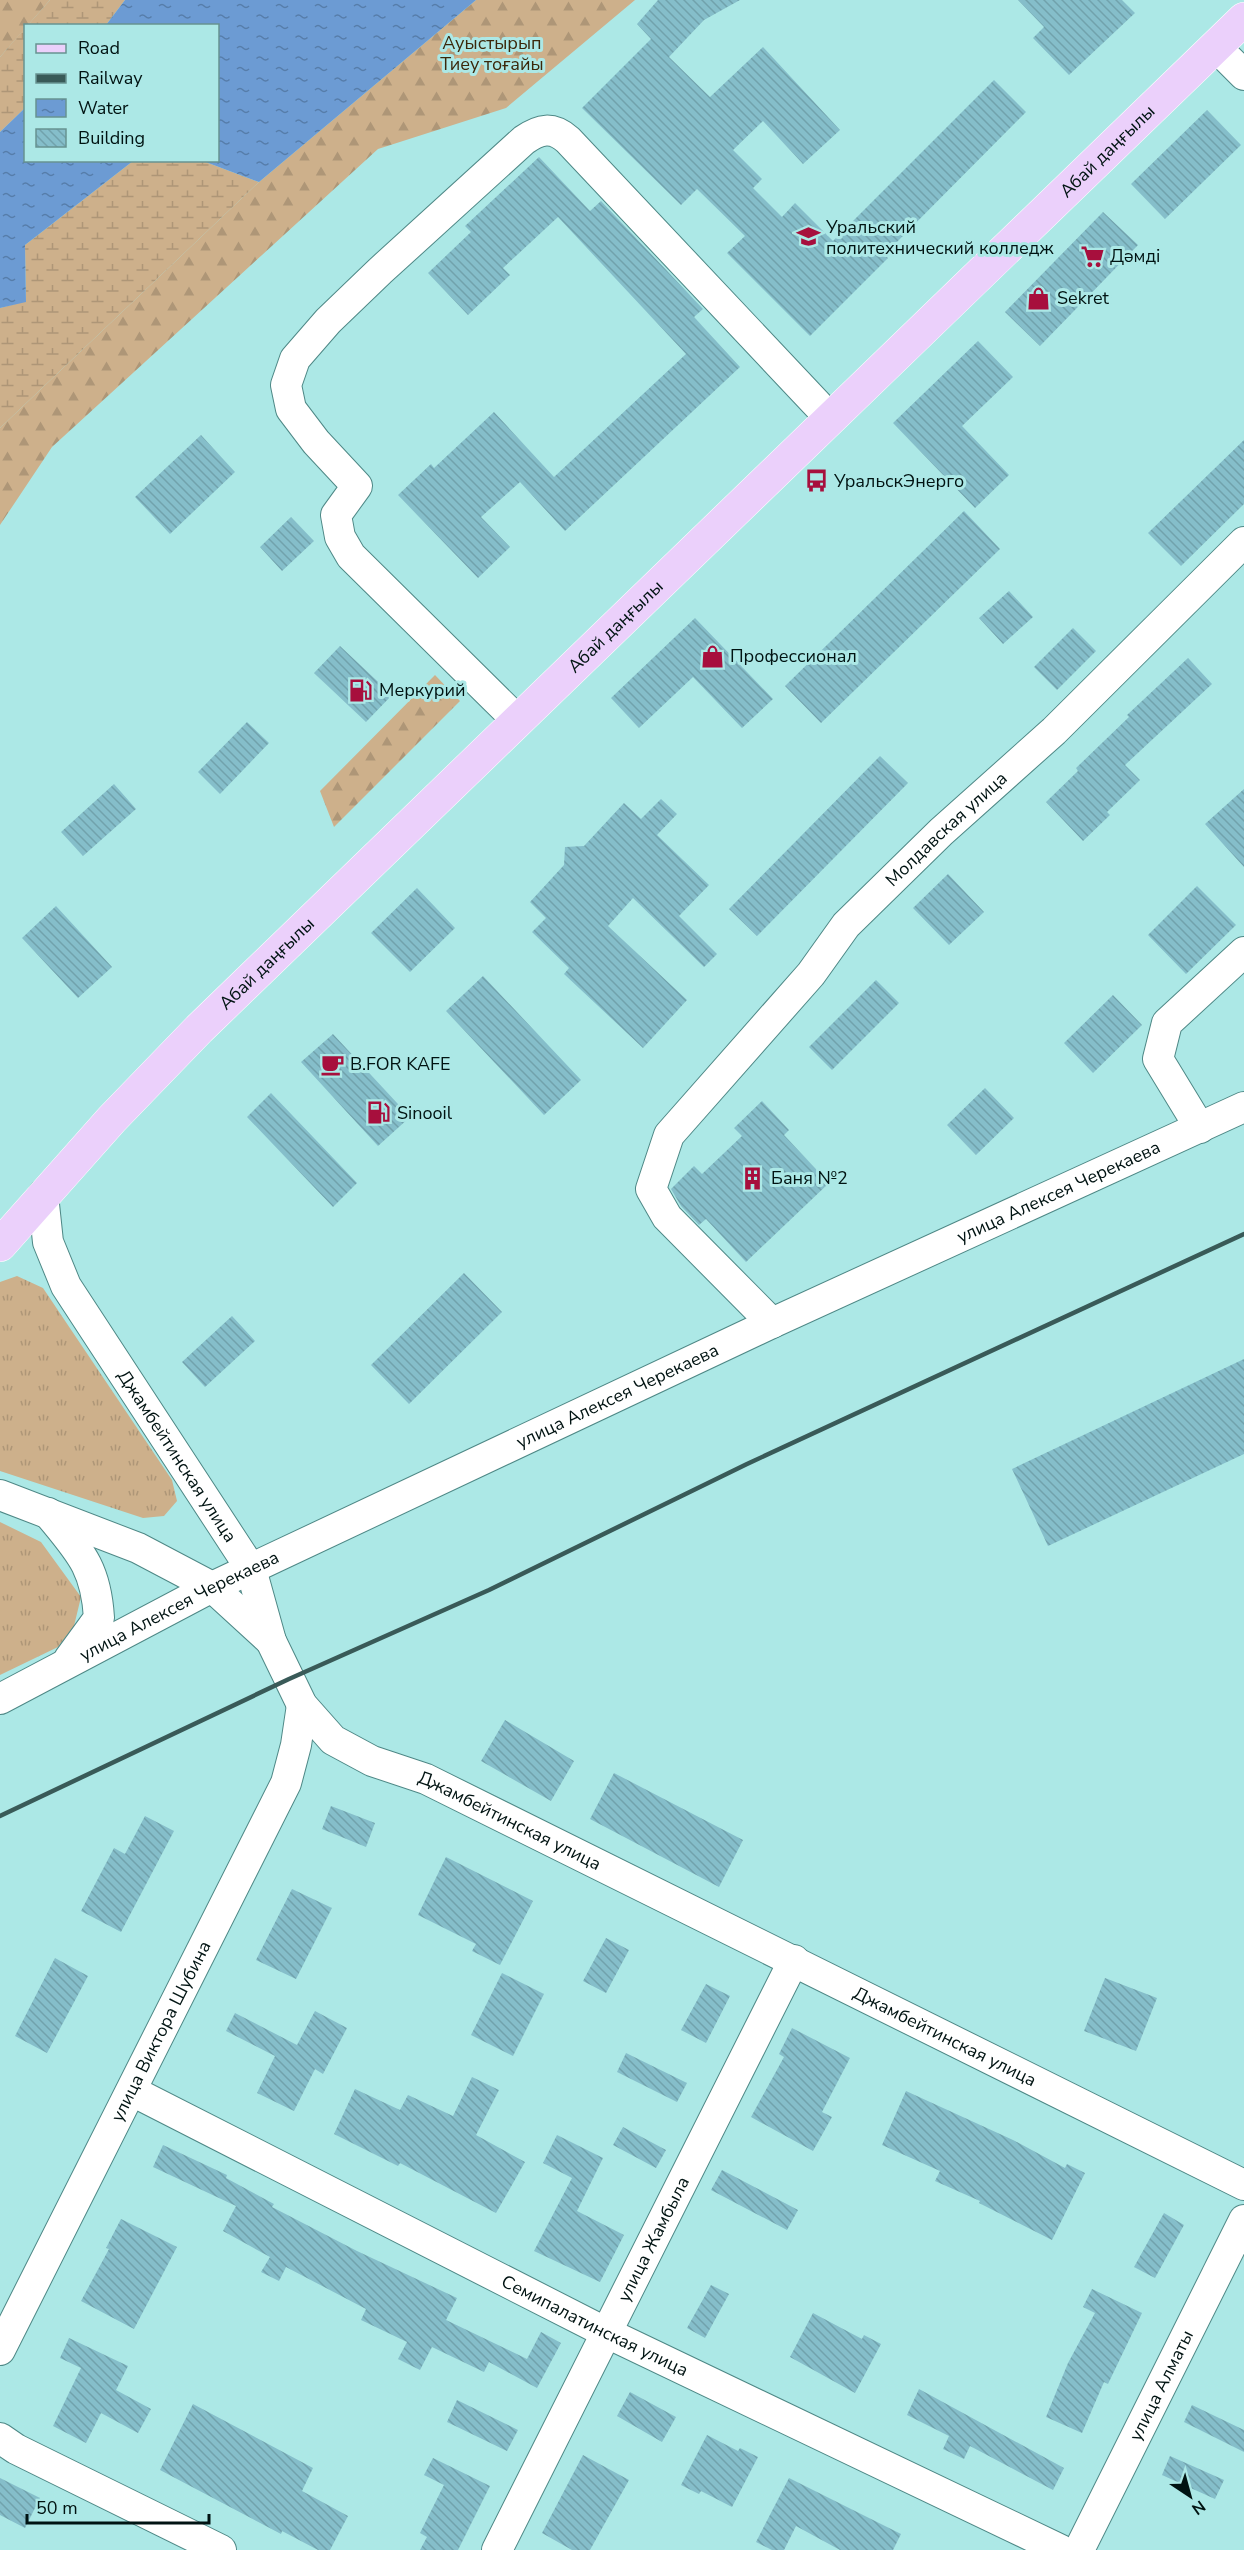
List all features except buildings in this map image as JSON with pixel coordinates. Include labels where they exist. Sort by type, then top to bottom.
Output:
[{"type":"main road","name":"Абай даңғылы","points":[[0,1245],[112,1119],[200,1029],[1244,19]]},
{"type":"street","points":[[1216,47],[1244,75]]},
{"type":"street","points":[[518,721],[351,556],[340,537],[336,515],[357,486],[316,442],[291,409],[286,385],[295,359],[328,321],[524,140],[537,131],[550,130],[568,140],[830,418]]},
{"type":"street","name":"Молдавская улица","points":[[772,1323],[667,1217],[651,1189],[669,1135],[811,975],[846,925],[941,832],[1054,731],[1244,542]]},
{"type":"street","points":[[1200,1128],[1158,1059],[1167,1023],[1244,951]]},
{"type":"street","name":"улица Алексея Черекаева","points":[[0,1699],[212,1587],[772,1323],[1244,1107]]},
{"type":"street","name":"Джамбейтинская улица","points":[[43,1195],[48,1242],[66,1286],[251,1569],[271,1641],[302,1705],[333,1740],[372,1761],[426,1779],[794,1959],[1244,2185]]},
{"type":"street","points":[[0,1495],[138,1548],[212,1587],[271,1641]]},
{"type":"street","points":[[46,1511],[84,1556],[97,1588],[99,1618],[64,1665]]},
{"type":"street","name":"улица Виктора Шубина","points":[[0,2350],[286,1783],[296,1745],[302,1705]]},
{"type":"street","name":"улица Жамбыла","points":[[497,2550],[794,1959]]},
{"type":"street","name":"Семипалатинская улица","points":[[132,2091],[605,2332],[1061,2550]]},
{"type":"street","name":"улица Алматы","points":[[1079,2550],[1244,2220]]},
{"type":"street","points":[[0,2438],[16,2450],[221,2550]]},
{"type":"green space","points":[[0,0],[50,0],[29,24],[24,24],[24,30],[0,57]]},
{"type":"green space","points":[[50,0],[125,0],[107,24],[29,24]]},
{"type":"green space","name":"Ауыстырып Тиеу тоғайы","points":[[476,0],[635,0],[506,108],[378,149],[52,447],[0,525],[0,428],[259,182]]},
{"type":"green space","points":[[24,29],[24,109],[0,132],[0,57]]},
{"type":"green space","points":[[132,162],[206,162],[259,182],[0,428],[0,308],[26,301],[25,245]]},
{"type":"green space","points":[[435,675],[460,701],[334,827],[320,791]]},
{"type":"green space","points":[[17,1276],[43,1288],[172,1480],[177,1501],[164,1516],[143,1518],[0,1471],[0,1282]]},
{"type":"green space","points":[[0,1522],[41,1542],[81,1597],[74,1626],[58,1647],[0,1675]]},
{"type":"water","points":[[125,0],[476,0],[259,182],[206,162],[219,162],[219,24],[107,24]]},
{"type":"water","points":[[24,109],[24,162],[132,162],[25,245],[26,302],[0,308],[0,132]]},
{"type":"railway","points":[[0,1816],[289,1679],[489,1590],[747,1464],[1244,1234]]},
{"type":"place","name":"Уральский политехнический колледж","points":[[808,237]]},
{"type":"place","name":"Дəмді","points":[[1092,256]]},
{"type":"place","name":"Sekret","points":[[1039,298]]},
{"type":"place","name":"УральскЭнерго","points":[[816,481]]},
{"type":"place","name":"Профессионал","points":[[712,656]]},
{"type":"place","name":"Меркурий","points":[[361,690]]},
{"type":"place","name":"B.FOR KAFE","points":[[332,1064]]},
{"type":"place","name":"Sinooil","points":[[379,1113]]},
{"type":"place","name":"Баня №2","points":[[753,1178]]}]
